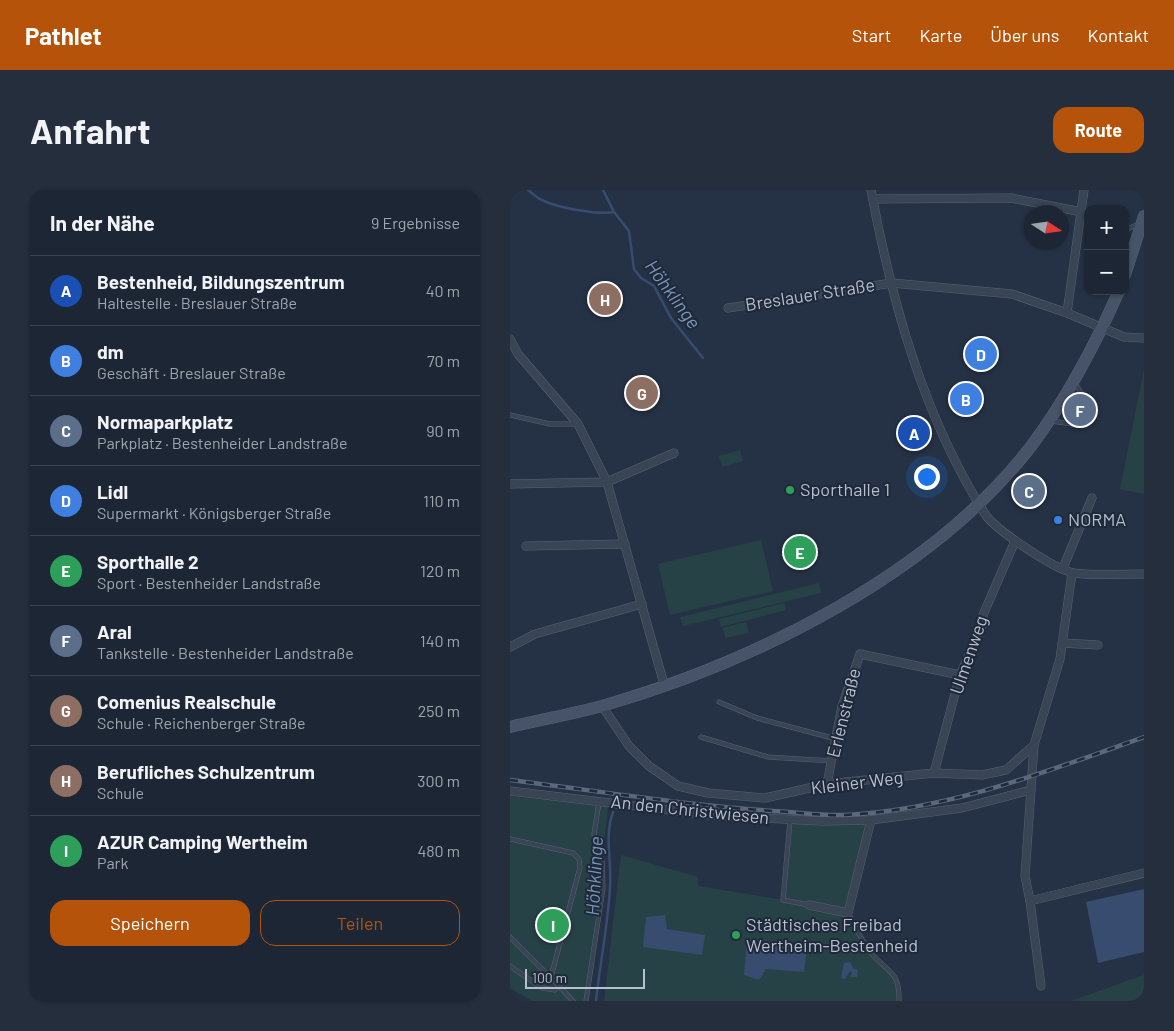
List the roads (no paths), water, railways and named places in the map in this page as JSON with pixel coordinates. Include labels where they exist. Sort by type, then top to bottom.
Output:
[{"type":"main road","points":[[1129,263],[1143,219]]},
{"type":"main road","points":[[510,727],[602,706],[772,642],[910,562],[979,504],[1032,445],[1074,380],[1117,295]]},
{"type":"street","name":"Breslauer Straße","points":[[871,190],[892,283],[913,361],[942,433],[979,504],[995,526],[1015,541],[1072,573]]},
{"type":"street","points":[[1067,313],[1084,190]]},
{"type":"street","points":[[873,200],[1011,198],[1082,212]]},
{"type":"street","name":"Breslauer Straße","points":[[728,308],[892,283]]},
{"type":"street","points":[[892,283],[1012,294],[1067,313],[1124,337],[1144,338]]},
{"type":"street","points":[[510,339],[518,354],[578,424],[607,482],[664,684]]},
{"type":"street","points":[[510,484],[607,482],[674,453]]},
{"type":"street","points":[[1063,568],[1092,498]]},
{"type":"street","name":"Ulmenweg","points":[[934,773],[960,674],[983,623],[983,615],[1015,541]]},
{"type":"street","points":[[526,546],[625,544]]},
{"type":"street","points":[[1041,986],[1025,876],[1034,745],[1060,659],[1072,573],[1144,574]]},
{"type":"street","points":[[510,647],[535,634],[642,604]]},
{"type":"street","points":[[1062,643],[1098,645]]},
{"type":"street","name":"Erlenstraße","points":[[827,784],[842,706],[860,654],[960,674]]},
{"type":"street","name":"Kleiner Weg","points":[[602,706],[629,746],[648,766],[678,786],[708,793],[764,798],[827,784],[934,773],[982,775],[1006,770],[1034,745]]},
{"type":"street","name":"An den Christwiesen","points":[[510,791],[719,816],[822,822],[871,820],[962,808],[1031,790]]},
{"type":"street","points":[[808,904],[848,913],[871,820]]},
{"type":"street","points":[[1030,900],[1144,872]]},
{"type":"lane","points":[[1129,228],[1143,219]]},
{"type":"lane","points":[[1048,420],[1072,424],[1085,399],[1074,380]]},
{"type":"lane","points":[[510,416],[550,424],[578,424]]},
{"type":"lane","points":[[719,702],[757,718],[836,739]]},
{"type":"lane","points":[[701,737],[768,757],[832,761]]},
{"type":"lane","points":[[586,1001],[603,888],[602,861],[594,834],[600,802]]},
{"type":"lane","points":[[790,820],[783,900],[808,904]]},
{"type":"lane","points":[[510,839],[573,853],[579,859],[580,867],[551,977]]},
{"type":"lane","points":[[848,913],[871,953],[890,971],[899,985],[899,1001]]},
{"type":"lane","points":[[510,937],[573,1001]]},
{"type":"lane","points":[[510,966],[542,988],[554,990],[559,986]]},
{"type":"water","points":[[1144,889],[1144,952],[1098,963],[1086,902]]},
{"type":"water","points":[[665,915],[667,929],[705,935],[702,955],[643,947],[646,917]]},
{"type":"water","points":[[747,940],[807,948],[804,972],[766,969],[759,980],[744,975]]},
{"type":"water","points":[[850,962],[853,968],[858,970],[857,977],[851,977],[852,972],[850,971],[845,979],[841,978],[844,963]]},
{"type":"waterway","points":[[528,190],[551,204],[589,212],[614,212]]},
{"type":"waterway","name":"Höhklinge","points":[[603,190],[614,212],[629,231],[634,269],[641,278],[654,286],[671,318],[703,358]]},
{"type":"waterway","name":"Höhklinge","points":[[596,1001],[609,901],[609,830],[613,812]]},
{"type":"railway","points":[[510,780],[707,805],[845,815],[883,812],[960,797],[1071,763],[1144,737]]},
{"type":"place","name":"Berufliches Schulzentrum","points":[[605,299]]},
{"type":"place","name":"Lidl","points":[[981,354]]},
{"type":"place","name":"Comenius Realschule","points":[[642,393]]},
{"type":"place","name":"dm","points":[[966,399]]},
{"type":"place","name":"Aral","points":[[1080,410]]},
{"type":"place","name":"Bestenheid, Bildungszentrum","points":[[914,433]]},
{"type":"place","name":"Sporthalle 1","points":[[790,490]]},
{"type":"place","name":"Normaparkplatz","points":[[1029,491]]},
{"type":"place","name":"NORMA","points":[[1058,520]]},
{"type":"place","name":"Sporthalle 2","points":[[800,552]]},
{"type":"place","name":"AZUR Camping Wertheim","points":[[553,925]]},
{"type":"place","name":"Städtisches Freibad Wertheim-Bestenheid","points":[[736,935]]}]
